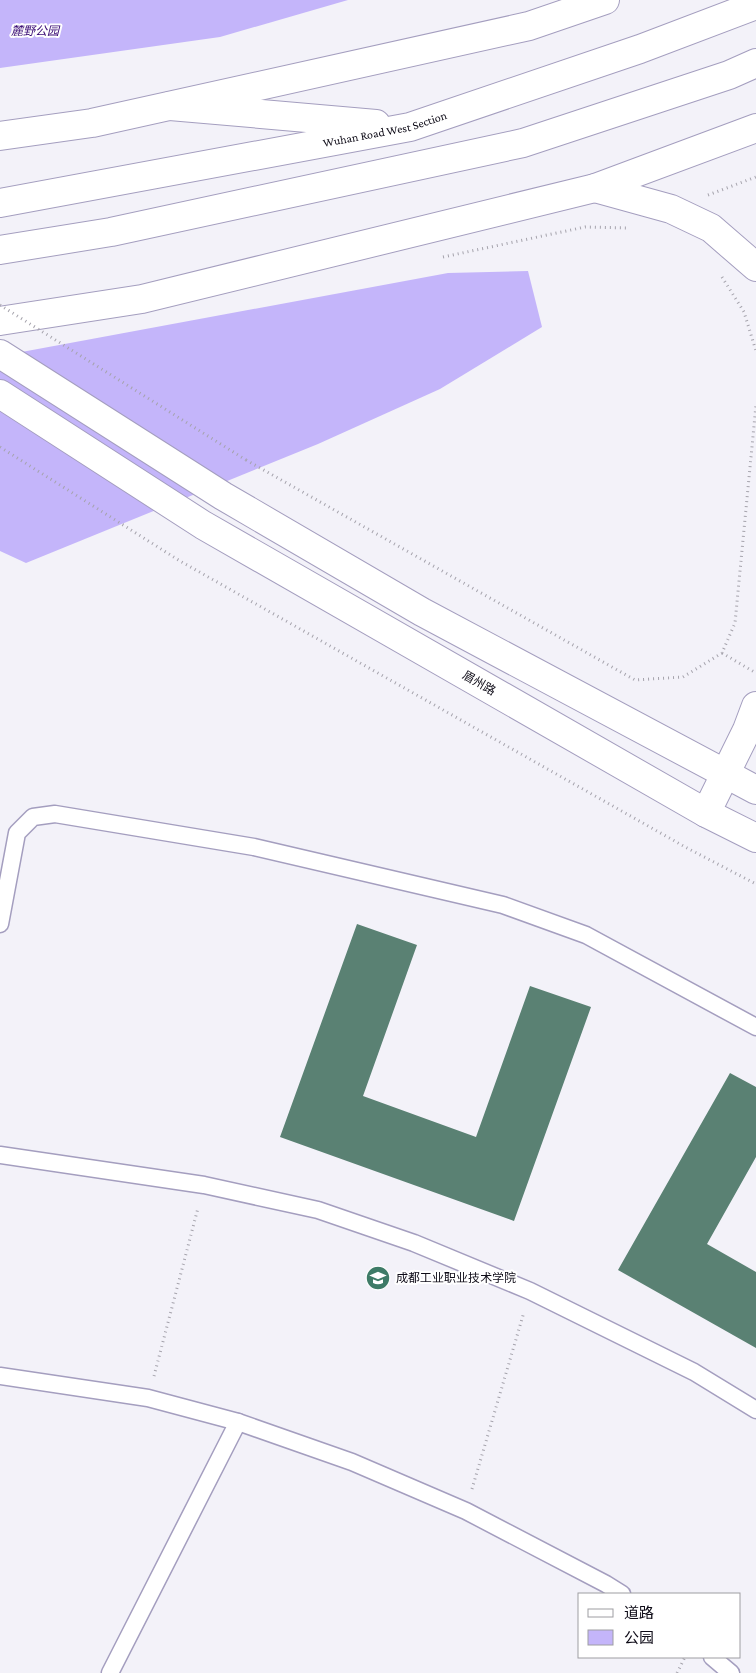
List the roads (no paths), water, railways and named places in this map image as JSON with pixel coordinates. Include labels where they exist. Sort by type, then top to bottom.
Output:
[{"type":"main road","points":[[0,136],[92,123],[530,26],[605,0]]},
{"type":"main road","name":"Wuhan Road West Section","points":[[0,203],[410,127],[640,49],[756,5]]},
{"type":"main road","points":[[0,250],[111,232],[523,143],[729,75],[756,63]]},
{"type":"main road","points":[[170,106],[410,127]]},
{"type":"main road","points":[[0,321],[142,299],[595,188],[756,128]]},
{"type":"main road","points":[[595,188],[671,208],[711,228],[756,268]]},
{"type":"main road","points":[[0,354],[223,496],[422,612],[756,790]]},
{"type":"main road","name":"眉州路","points":[[0,394],[203,525],[706,813],[756,838]]},
{"type":"main road","points":[[706,813],[747,730],[756,706]]},
{"type":"lane","points":[[0,924],[17,834],[33,817],[55,814],[254,846],[503,906],[586,936],[756,1027]]},
{"type":"lane","points":[[0,1155],[204,1185],[318,1210],[414,1243],[530,1291],[694,1372],[756,1410]]},
{"type":"lane","points":[[0,1376],[148,1398],[238,1422],[352,1462],[466,1511],[620,1593]]},
{"type":"lane","points":[[110,1673],[238,1422]]},
{"type":"lane","points":[[713,1658],[731,1673]]},
{"type":"place","name":"成都工业职业技术学院","points":[[378,1278]]},
{"type":"park label","name":"麓野公园","points":[[35,31]]}]
